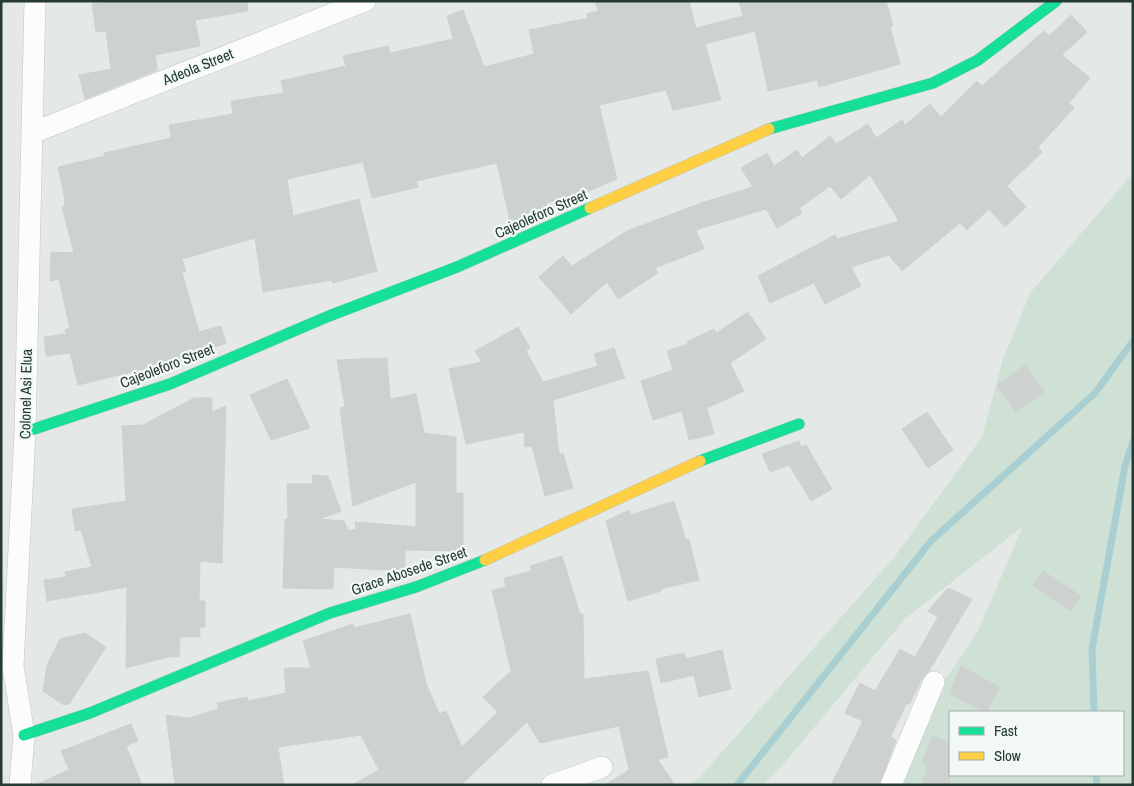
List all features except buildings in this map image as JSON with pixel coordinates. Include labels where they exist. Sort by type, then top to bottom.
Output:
[{"type":"street","name":"Colonel Asi Elua","points":[[20,785],[24,734],[13,666],[25,432],[35,1]]},
{"type":"street","name":"Cajeoleforo Street","points":[[25,432],[170,384],[329,316],[457,267],[763,131],[932,83],[978,60],[1056,1]]},
{"type":"street","name":"Adeola Street","points":[[32,133],[355,3]]},
{"type":"street","name":"Grace Abosede Street","points":[[24,734],[90,713],[330,613],[416,587],[510,550],[683,467],[799,424]]},
{"type":"street","points":[[891,785],[934,682]]},
{"type":"street","points":[[552,785],[602,767]]},
{"type":"green space","points":[[1133,173],[1133,785],[897,785],[925,710],[978,631],[1023,526],[905,619],[781,767],[763,785],[690,785],[699,778],[896,555],[982,437],[1002,362],[1030,293]]},
{"type":"waterway","points":[[737,785],[931,541],[1095,393],[1133,341]]},
{"type":"waterway","points":[[1094,711],[1092,649],[1125,466],[1133,441]]},
{"type":"waterway","points":[[1096,776],[1097,785]]},
{"type":"traffic: fast","points":[[769,129],[933,83],[978,60],[1056,1]]},
{"type":"traffic: fast","points":[[25,432],[170,384],[329,316],[457,267],[590,208]]},
{"type":"traffic: fast","points":[[700,461],[799,424]]},
{"type":"traffic: fast","points":[[24,735],[90,713],[330,613],[416,587],[485,560]]},
{"type":"traffic: slow","points":[[590,208],[769,129]]},
{"type":"traffic: slow","points":[[485,560],[700,461]]}]
